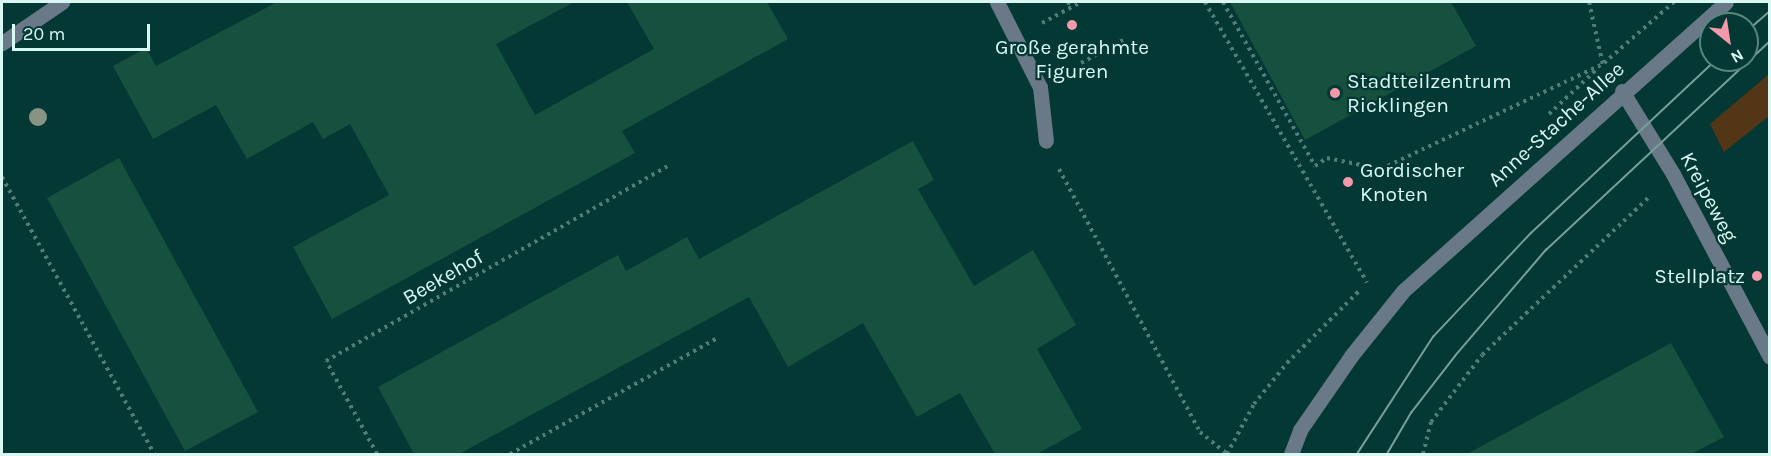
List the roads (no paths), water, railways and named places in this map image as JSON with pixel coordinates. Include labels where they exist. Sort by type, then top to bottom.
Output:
[{"type":"street","points":[[2,43],[62,2]]},
{"type":"street","points":[[998,2],[1040,87],[1046,141]]},
{"type":"street","name":"Anne-Stache-Allee","points":[[1291,454],[1300,430],[1319,402],[1403,291],[1622,92],[1726,2]]},
{"type":"street","name":"Kreipeweg","points":[[1622,92],[1673,174],[1770,357]]},
{"type":"tram line","points":[[1759,21],[1770,11]]},
{"type":"tram line","points":[[1387,454],[1411,413],[1455,356],[1546,250],[1770,41]]},
{"type":"tram line","points":[[1357,454],[1433,337],[1531,233],[1703,72]]},
{"type":"place","name":"Große gerahmte Figuren","points":[[1072,25]]},
{"type":"place","name":"Stadtteilzentrum Ricklingen","points":[[1335,93]]},
{"type":"place","name":"Gordischer Knoten","points":[[1348,182]]},
{"type":"place","name":"Stellplatz","points":[[1757,276]]}]
